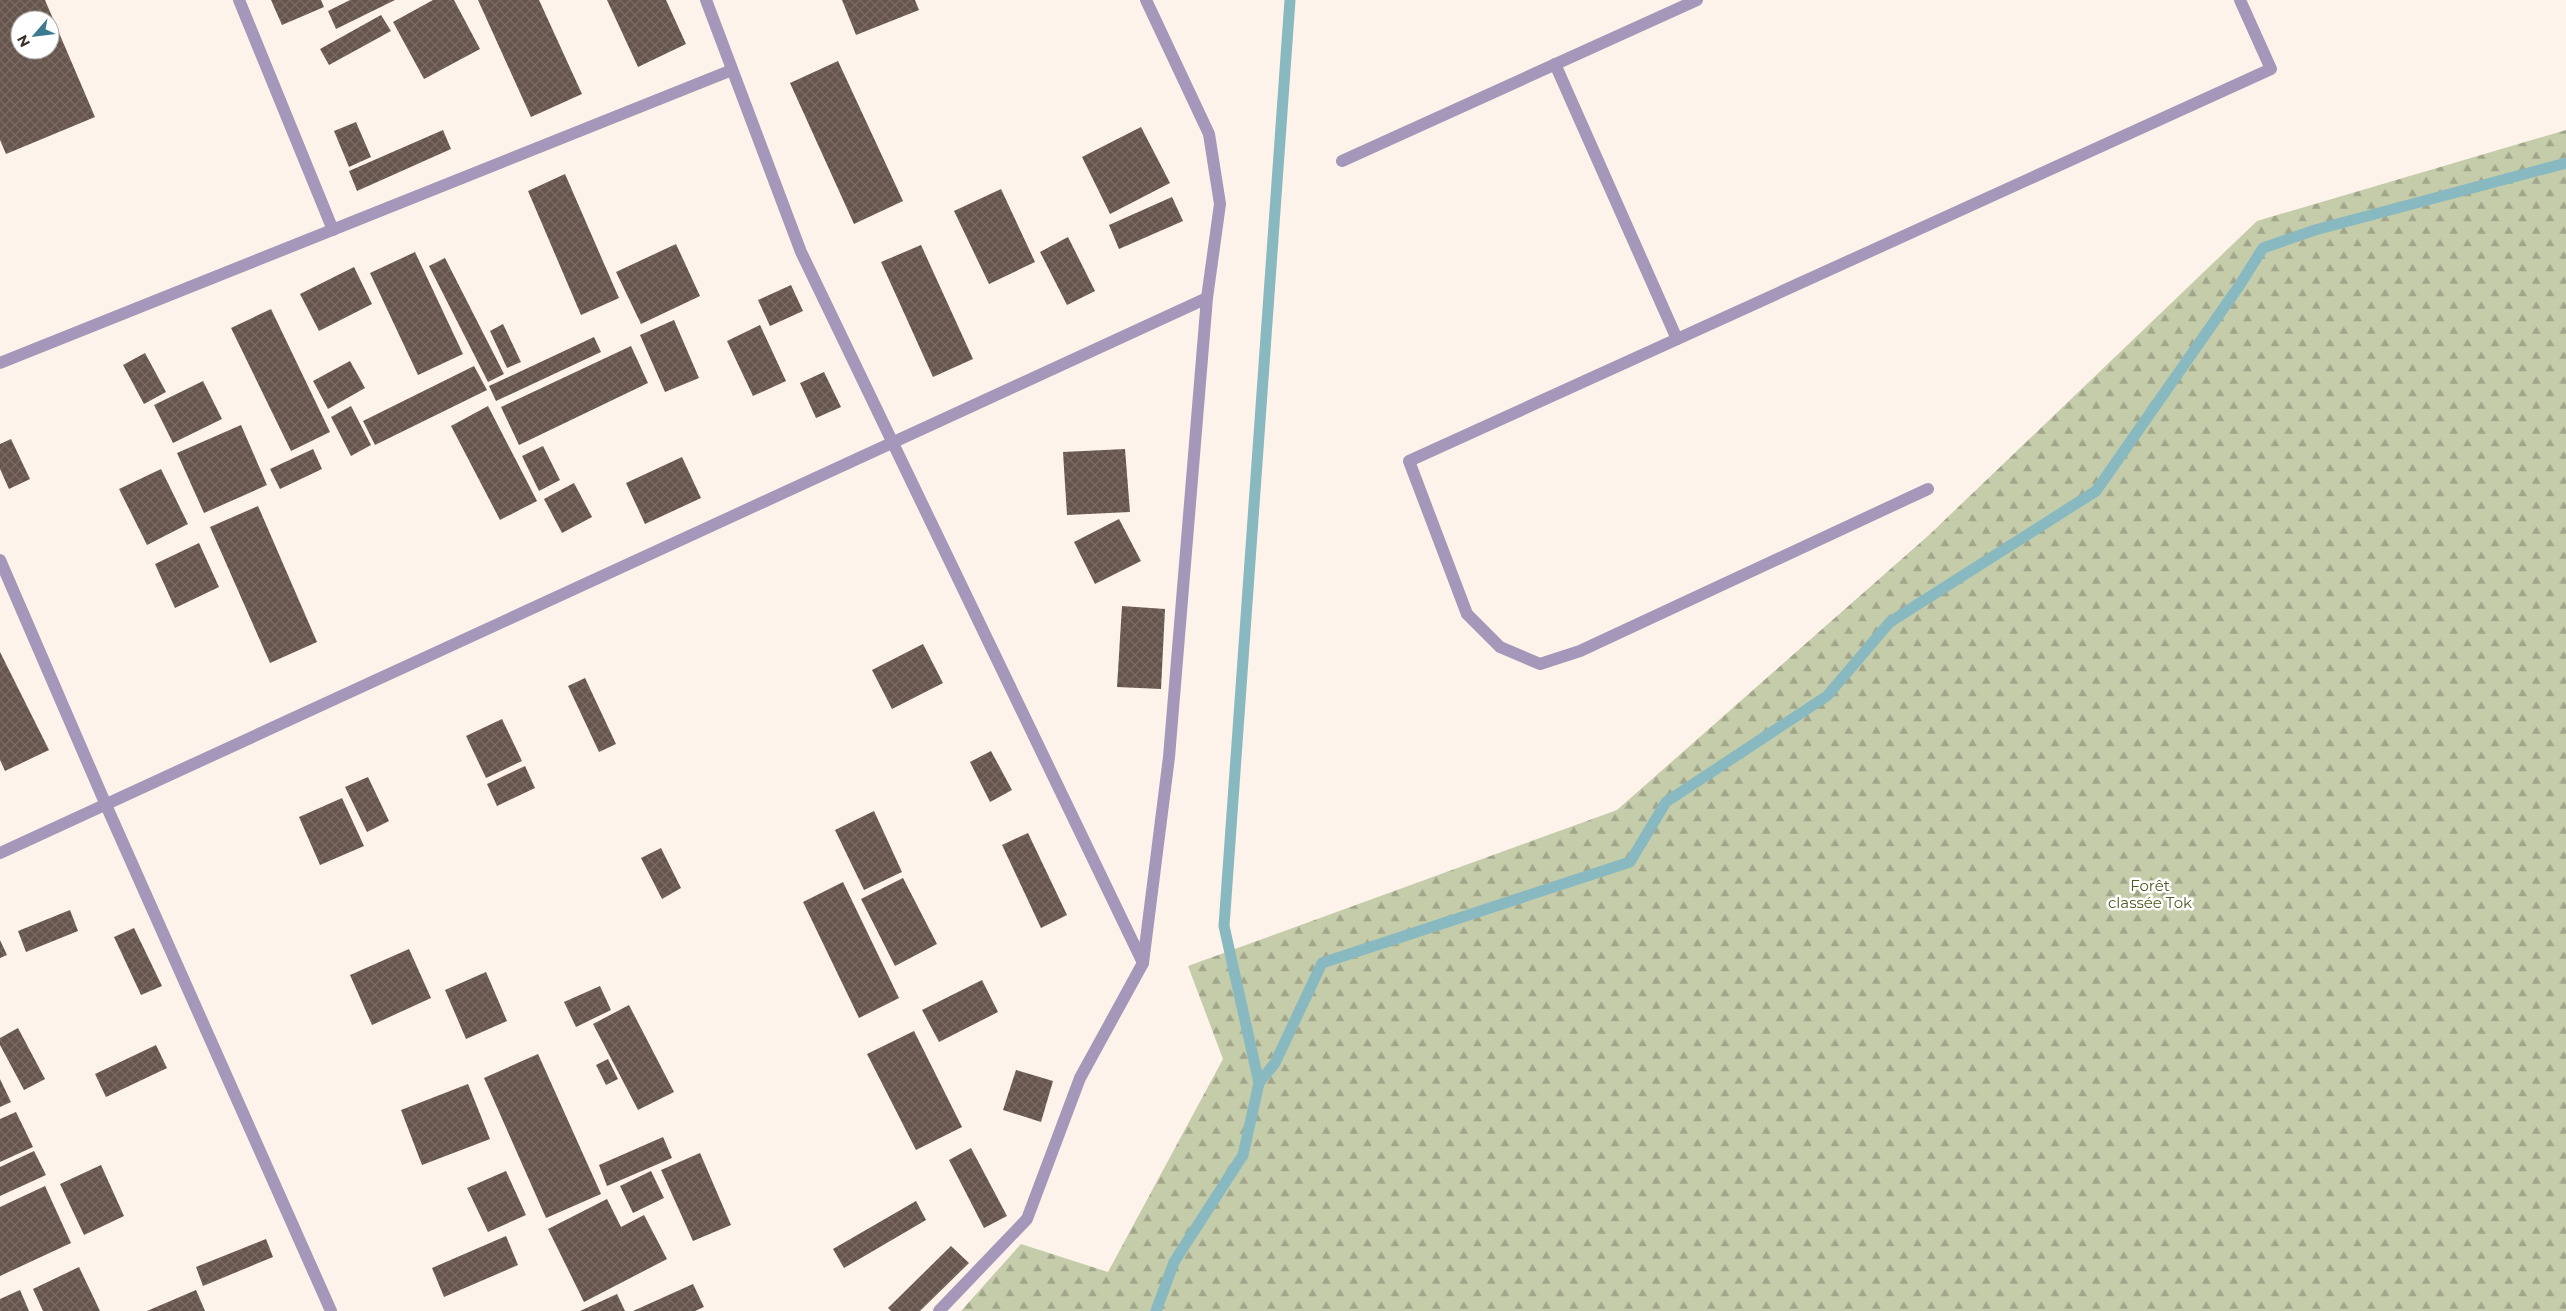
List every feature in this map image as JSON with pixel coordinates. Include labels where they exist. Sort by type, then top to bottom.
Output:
[{"type":"street","points":[[239,0],[334,230]]},
{"type":"street","points":[[706,0],[801,252],[891,444],[1142,963]]},
{"type":"street","points":[[939,1311],[1027,1219],[1080,1078],[1142,963],[1170,758],[1207,298],[1220,204],[1209,134],[1146,0]]},
{"type":"street","points":[[1342,161],[1697,0]]},
{"type":"street","points":[[1928,489],[1580,651],[1540,664],[1500,647],[1467,614],[1409,461],[2270,70],[2240,0]]},
{"type":"street","points":[[1555,64],[1677,339]]},
{"type":"street","points":[[0,363],[732,70]]},
{"type":"street","points":[[0,853],[1207,298]]},
{"type":"street","points":[[0,560],[106,805],[331,1311]]},
{"type":"green space","name":"Forêt classée Tok","points":[[2566,130],[2566,1311],[961,1311],[1021,1244],[1108,1272],[1223,1059],[1188,966],[1617,810],[1929,535],[2257,221]]},
{"type":"building","points":[[0,0],[45,0],[49,10],[10,10],[10,60],[60,60],[60,35],[95,117],[6,154],[0,140]]},
{"type":"building","points":[[271,0],[321,0],[324,7],[282,25]]},
{"type":"building","points":[[350,0],[395,0],[336,29],[328,11]]},
{"type":"building","points":[[433,0],[454,0],[480,49],[424,79],[393,22]]},
{"type":"building","points":[[478,0],[539,0],[582,94],[531,117]]},
{"type":"building","points":[[607,0],[666,0],[686,44],[638,67]]},
{"type":"building","points":[[842,0],[915,0],[919,10],[856,35]]},
{"type":"building","points":[[381,15],[391,31],[329,65],[320,49]]},
{"type":"building","points":[[838,61],[903,201],[854,224],[790,83]]},
{"type":"building","points":[[356,122],[371,157],[349,167],[334,131]]},
{"type":"building","points":[[1141,127],[1170,183],[1110,214],[1082,157]]},
{"type":"building","points":[[443,130],[451,149],[357,191],[349,171]]},
{"type":"building","points":[[565,174],[619,298],[581,315],[528,191]]},
{"type":"building","points":[[1001,189],[1035,262],[989,284],[954,211]]},
{"type":"building","points":[[1172,197],[1183,221],[1119,249],[1109,225]]},
{"type":"building","points":[[1068,237],[1095,291],[1067,305],[1040,252]]},
{"type":"building","points":[[676,244],[700,296],[641,324],[616,272]]},
{"type":"building","points":[[921,245],[973,359],[933,377],[881,262]]},
{"type":"building","points":[[415,252],[463,354],[418,375],[370,273]]},
{"type":"building","points":[[445,258],[504,374],[488,382],[429,266]]},
{"type":"building","points":[[354,267],[372,304],[319,331],[300,294]]},
{"type":"building","points":[[791,285],[803,311],[770,326],[758,300]]},
{"type":"building","points":[[271,309],[330,432],[291,451],[231,328]]},
{"type":"building","points":[[674,320],[699,378],[665,392],[640,335]]},
{"type":"building","points":[[503,324],[521,362],[507,368],[490,331]]},
{"type":"building","points":[[760,325],[786,381],[753,396],[727,341]]},
{"type":"building","points":[[594,337],[601,352],[496,401],[489,386]]},
{"type":"building","points":[[631,346],[648,383],[519,445],[501,407]]},
{"type":"building","points":[[145,353],[166,392],[144,404],[123,365]]},
{"type":"building","points":[[350,361],[365,388],[328,409],[313,381]]},
{"type":"building","points":[[474,366],[487,390],[375,445],[363,421]]},
{"type":"building","points":[[824,372],[841,407],[816,418],[800,383]]},
{"type":"building","points":[[203,381],[222,419],[173,443],[154,405]]},
{"type":"building","points":[[351,406],[371,445],[351,456],[331,417]]},
{"type":"building","points":[[488,406],[537,501],[500,520],[451,426]]},
{"type":"building","points":[[241,425],[267,485],[204,513],[177,453]]},
{"type":"building","points":[[11,439],[30,479],[9,489],[0,469],[0,444]]},
{"type":"building","points":[[543,446],[560,480],[539,491],[522,456]]},
{"type":"building","points":[[313,449],[322,469],[280,489],[270,469]]},
{"type":"building","points":[[1125,449],[1130,512],[1067,515],[1063,452]]},
{"type":"building","points":[[682,457],[701,498],[645,524],[626,483]]},
{"type":"building","points":[[161,469],[188,524],[147,545],[119,489]]},
{"type":"building","points":[[574,483],[592,517],[562,533],[544,499]]},
{"type":"building","points":[[258,506],[317,642],[270,663],[210,527]]},
{"type":"building","points":[[1119,519],[1141,561],[1095,584],[1074,542]]},
{"type":"building","points":[[199,543],[219,587],[175,608],[155,564]]},
{"type":"building","points":[[1122,606],[1165,609],[1161,689],[1117,687]]},
{"type":"building","points":[[923,644],[943,683],[892,709],[872,670]]},
{"type":"building","points":[[0,652],[49,750],[5,771],[0,760]]},
{"type":"building","points":[[585,678],[616,744],[599,752],[568,686]]},
{"type":"building","points":[[502,719],[522,761],[486,778],[466,736]]},
{"type":"building","points":[[991,751],[1012,790],[990,802],[970,762]]},
{"type":"building","points":[[525,766],[535,788],[497,806],[487,784]]},
{"type":"building","points":[[368,777],[389,821],[367,832],[345,787]]},
{"type":"building","points":[[342,798],[364,846],[320,865],[299,817]]},
{"type":"building","points":[[874,811],[902,872],[864,890],[835,830]]},
{"type":"building","points":[[1028,833],[1067,915],[1041,928],[1002,845]]},
{"type":"building","points":[[661,848],[681,888],[662,899],[641,858]]},
{"type":"building","points":[[903,878],[937,944],[895,966],[861,899]]},
{"type":"building","points":[[843,882],[899,998],[859,1018],[803,902]]},
{"type":"building","points":[[70,910],[78,931],[26,952],[18,931]]},
{"type":"building","points":[[134,928],[162,986],[141,995],[114,937]]},
{"type":"building","points":[[0,940],[7,955],[0,958]]},
{"type":"building","points":[[409,949],[431,998],[372,1025],[350,975]]},
{"type":"building","points":[[486,972],[507,1021],[466,1039],[445,990]]},
{"type":"building","points":[[982,980],[998,1012],[939,1042],[922,1010]]},
{"type":"building","points":[[600,986],[611,1010],[576,1027],[564,1002]]},
{"type":"building","points":[[629,1005],[674,1092],[638,1110],[593,1024]]},
{"type":"building","points":[[18,1028],[45,1079],[24,1090],[0,1045],[0,1038]]},
{"type":"building","points":[[914,1031],[962,1127],[916,1150],[867,1054]]},
{"type":"building","points":[[156,1045],[167,1068],[106,1097],[95,1074]]},
{"type":"building","points":[[538,1054],[601,1194],[546,1218],[484,1078]]},
{"type":"building","points":[[608,1059],[618,1079],[606,1085],[596,1065]]},
{"type":"building","points":[[1016,1070],[1053,1081],[1041,1122],[1003,1110]]},
{"type":"building","points":[[0,1079],[11,1102],[0,1107]]},
{"type":"building","points":[[468,1084],[490,1139],[422,1165],[401,1110]]},
{"type":"building","points":[[16,1112],[33,1147],[0,1162],[0,1119]]},
{"type":"building","points":[[663,1137],[672,1158],[607,1186],[599,1165]]},
{"type":"building","points":[[971,1148],[1007,1216],[984,1228],[949,1160]]},
{"type":"building","points":[[34,1151],[46,1175],[0,1196],[0,1167]]},
{"type":"building","points":[[700,1153],[731,1225],[693,1241],[661,1170]]},
{"type":"building","points":[[101,1165],[124,1216],[84,1235],[60,1184]]},
{"type":"building","points":[[506,1171],[526,1215],[488,1232],[467,1188]]},
{"type":"building","points":[[651,1171],[664,1198],[633,1213],[620,1186]]},
{"type":"building","points":[[45,1186],[71,1243],[0,1276],[0,1207]]},
{"type":"building","points":[[607,1199],[621,1227],[644,1215],[667,1259],[584,1302],[548,1229]]},
{"type":"building","points":[[916,1201],[926,1220],[844,1268],[833,1249]]},
{"type":"building","points":[[506,1236],[518,1265],[444,1297],[432,1268]]},
{"type":"building","points":[[266,1239],[273,1257],[203,1286],[196,1267]]},
{"type":"building","points":[[951,1246],[969,1263],[920,1311],[891,1311],[888,1308]]},
{"type":"building","points":[[79,1267],[100,1311],[43,1311],[33,1289]]},
{"type":"building","points":[[693,1284],[704,1307],[695,1311],[633,1311]]},
{"type":"building","points":[[20,1290],[29,1311],[0,1311],[0,1299]]},
{"type":"building","points":[[196,1290],[205,1311],[147,1311]]},
{"type":"building","points":[[617,1294],[625,1311],[580,1311]]},
{"type":"waterway","points":[[1259,1083],[1224,926],[1290,0]]},
{"type":"waterway","points":[[1156,1311],[1174,1262],[1243,1155],[1259,1083],[1275,1063],[1322,963],[1630,862],[1666,802],[1827,696],[1890,622],[2096,491],[2239,286],[2263,248],[2315,230],[2566,163]]}]
